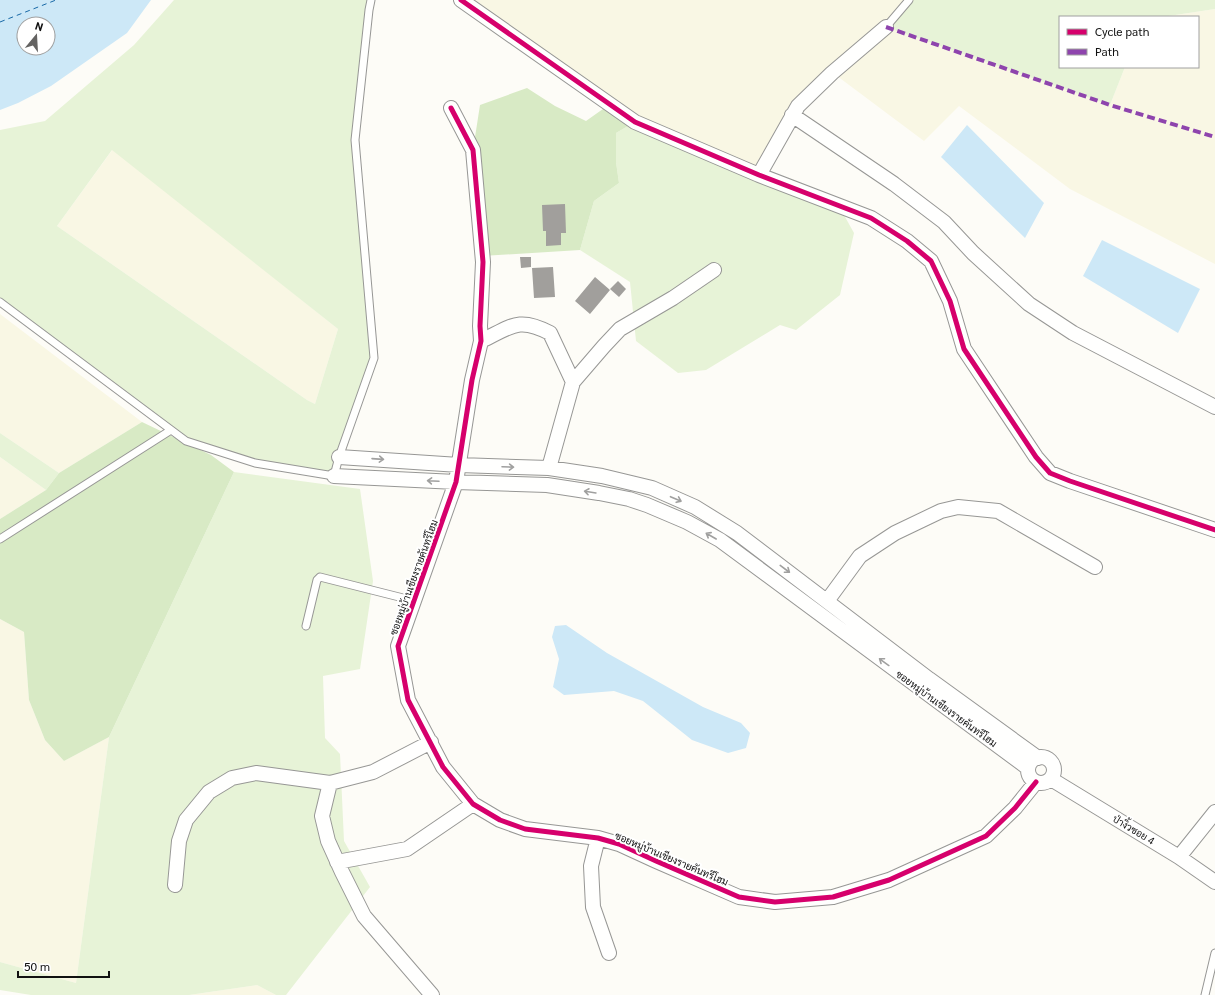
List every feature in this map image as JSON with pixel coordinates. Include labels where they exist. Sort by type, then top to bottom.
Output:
[{"type":"street","points":[[461,0],[635,122],[759,175],[871,218],[907,241],[931,261],[950,301],[964,349],[1036,457],[1050,473],[1215,530]]},
{"type":"street","points":[[759,175],[798,106],[832,73],[886,27]]},
{"type":"street","name":"ซอยหมู่บ้านเชียงรายคันทรีโฮม","points":[[451,108],[472,150],[483,262],[480,326],[481,341],[472,380],[456,482],[398,646],[408,700],[443,767],[473,804],[500,820],[525,829],[598,838],[619,844],[739,897],[775,902],[833,896],[889,880],[986,836],[1015,808],[1036,782]]},
{"type":"street","points":[[792,115],[894,184],[944,222],[973,253],[1029,304],[1073,333],[1215,406]]},
{"type":"street","points":[[339,457],[459,464],[548,477],[573,382],[620,329],[673,298],[714,270]]},
{"type":"street","points":[[481,341],[518,324],[530,324],[540,328],[550,333],[573,382]]},
{"type":"street","name":"ซอยหมู่บ้านเชียงรายคันทรีโฮม","points":[[334,476],[456,482],[548,477],[621,497],[649,496],[687,522],[720,540],[727,547],[925,684],[1033,763]]},
{"type":"street","points":[[649,496],[695,507],[737,533],[827,601],[925,684]]},
{"type":"street","points":[[827,601],[860,556],[895,533],[941,511],[958,507],[998,511],[1096,567]]},
{"type":"street","points":[[175,885],[180,841],[186,820],[209,792],[232,778],[256,773],[330,783],[373,772],[431,742]]},
{"type":"street","points":[[1046,758],[1053,763],[1054,773],[1051,779],[1043,783],[1036,782],[1030,776],[1033,763],[1046,758]]},
{"type":"street","name":"ป่างิ้วซอย 4","points":[[1051,779],[1179,857],[1215,882]]},
{"type":"street","points":[[330,783],[322,816],[328,841],[336,862],[364,916],[432,995]]},
{"type":"street","points":[[336,862],[407,849],[473,804]]},
{"type":"street","points":[[1179,857],[1215,812]]},
{"type":"street","points":[[598,838],[591,866],[593,907],[609,953]]},
{"type":"lane","points":[[0,302],[186,441],[255,463],[334,476],[339,457],[374,358],[355,140],[371,0]]},
{"type":"lane","points":[[886,27],[909,0]]},
{"type":"lane","points":[[0,539],[171,430]]},
{"type":"lane","points":[[727,547],[737,533]]},
{"type":"lane","points":[[306,626],[316,580],[320,577],[415,601]]},
{"type":"lane","points":[[1205,995],[1215,953]]},
{"type":"shaded area","points":[[461,0],[909,0],[1110,105],[1125,68],[1199,68],[1199,16],[1169,16],[1215,9],[1215,264],[1070,189],[959,106],[924,141],[833,73],[798,106],[759,175],[635,122]]},
{"type":"shaded area","points":[[113,149],[338,329],[315,404],[307,400],[57,226]]},
{"type":"shaded area","points":[[0,314],[142,422],[59,473],[0,433]]},
{"type":"shaded area","points":[[0,457],[46,490],[0,519]]},
{"type":"shaded area","points":[[0,619],[24,632],[29,700],[45,740],[64,761],[109,737],[76,983],[0,962]]},
{"type":"shaded area","points":[[257,985],[276,995],[189,995]]},
{"type":"green space","points":[[174,0],[371,0],[355,140],[374,358],[334,476],[255,463],[186,441],[0,302],[0,130],[45,121],[134,45]],"holes":[[[112,150],[338,329],[315,404],[307,400],[57,226]]]},
{"type":"green space","points":[[909,0],[1215,0],[1215,9],[1169,16],[1059,16],[1059,68],[1125,68],[1110,105],[886,27]]},
{"type":"green space","points":[[527,88],[555,106],[586,121],[610,104],[635,122],[616,133],[616,162],[619,183],[594,201],[580,250],[482,256],[473,150],[480,105]]},
{"type":"green space","points":[[635,122],[839,206],[854,233],[840,295],[796,330],[780,325],[706,370],[678,373],[636,341],[630,282],[580,250],[594,201],[619,183],[616,162],[616,133]]},
{"type":"green space","points":[[142,422],[211,455],[234,472],[109,737],[64,761],[45,740],[29,700],[24,632],[0,619],[0,519],[46,490],[59,473]]},
{"type":"green space","points":[[0,433],[59,473],[46,490],[0,457]]},
{"type":"green space","points":[[234,472],[360,489],[373,581],[360,669],[323,676],[325,738],[340,754],[344,841],[370,887],[286,995],[276,995],[257,985],[189,995],[31,995],[0,990],[0,962],[76,983],[109,737]]},
{"type":"water","points":[[0,0],[151,0],[127,33],[51,86],[18,103],[0,110]]},
{"type":"water","points":[[967,125],[1044,203],[1025,238],[941,157]]},
{"type":"water","points":[[1102,240],[1200,289],[1178,333],[1083,276]]},
{"type":"water","points":[[566,625],[607,653],[703,707],[741,723],[750,733],[746,748],[728,753],[692,740],[643,701],[614,691],[564,695],[553,687],[559,659],[552,637],[555,626]]},
{"type":"building","points":[[565,204],[566,233],[561,233],[561,245],[546,246],[546,231],[543,231],[542,205]]},
{"type":"building","points":[[520,257],[531,257],[531,267],[521,268]]},
{"type":"building","points":[[553,267],[555,297],[534,298],[532,268]]},
{"type":"building","points":[[595,277],[610,290],[590,314],[575,301]]},
{"type":"building","points":[[618,281],[626,289],[619,297],[610,289]]},
{"type":"ferry route","points":[[0,22],[56,0]]},
{"type":"marked path","points":[[886,27],[1110,105],[1215,137]]},
{"type":"cycle path","points":[[461,0],[635,122],[759,175],[871,218],[907,241],[931,261],[950,301],[964,349],[1036,457],[1050,473],[1215,530]]},
{"type":"cycle path","points":[[451,108],[473,150],[483,262],[480,326],[481,341],[472,380],[456,482],[398,646],[408,700],[443,767],[473,804],[500,820],[525,829],[598,838],[619,844],[739,897],[775,902],[833,897],[889,880],[986,836],[1015,808],[1036,782]]}]
